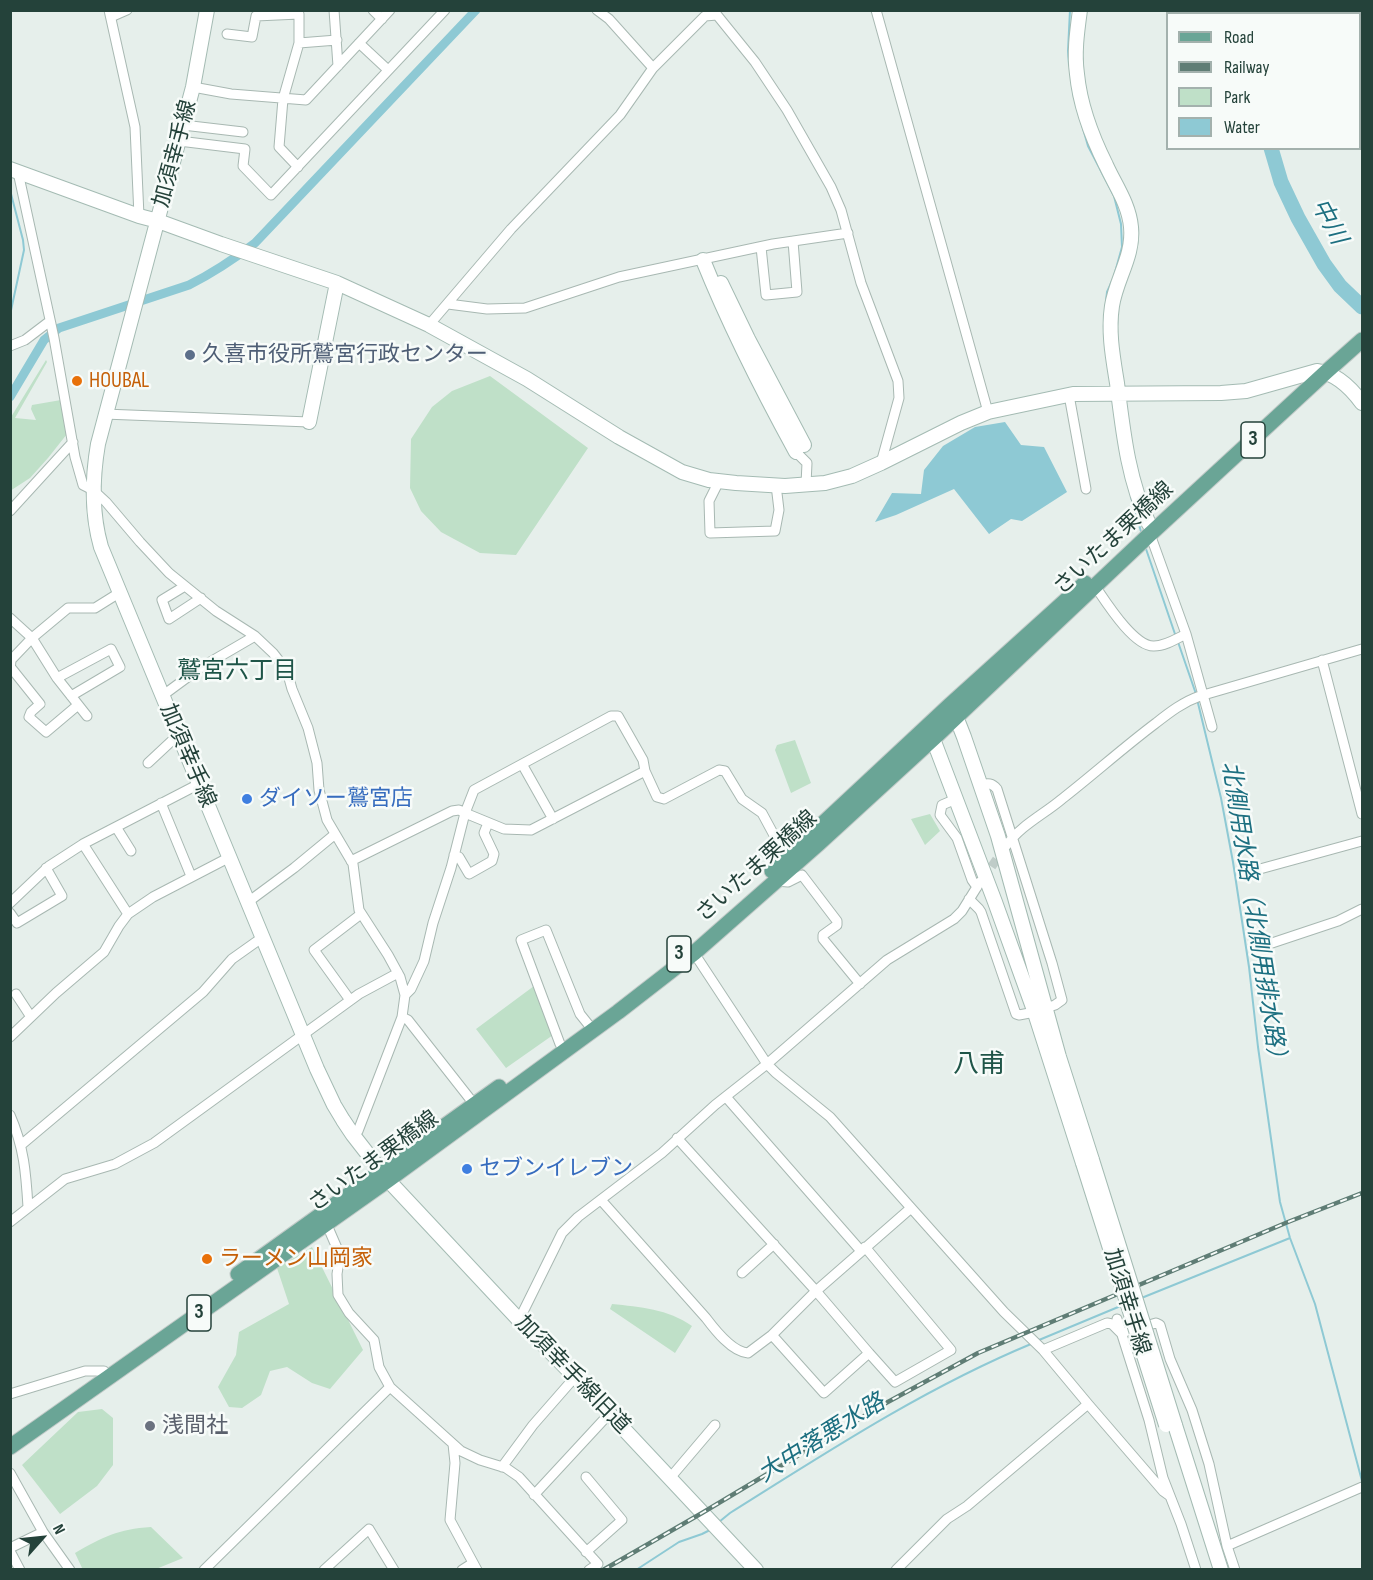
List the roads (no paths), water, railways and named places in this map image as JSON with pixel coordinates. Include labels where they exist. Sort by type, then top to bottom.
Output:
[{"type":"main road","name":"加須幸手線","points":[[207,10],[193,87],[104,414],[94,469],[96,530],[100,547],[119,593],[334,1105],[353,1136],[384,1175]]},
{"type":"main road","points":[[1080,10],[1076,51],[1077,76],[1082,100],[1088,124],[1127,210],[1131,228],[1130,249],[1112,305],[1110,326],[1114,394],[1141,507],[1145,534]]},
{"type":"main road","points":[[14,171],[337,283],[429,325],[527,379],[619,437],[682,472],[709,480],[776,485],[825,483],[852,476],[988,412],[1069,395],[1246,391],[1321,371],[1341,380],[1362,403]]},
{"type":"main road","points":[[707,259],[722,308],[742,351],[800,448]]},
{"type":"main road","points":[[309,422],[337,283]]},
{"type":"main road","name":"さいたま栗橋線","points":[[10,1436],[618,1012],[693,954],[771,878],[1359,338]]},
{"type":"main road","name":"さいたま栗橋線","points":[[953,711],[1095,586],[1145,534]]},
{"type":"main road","points":[[953,711],[998,836],[1040,1010]]},
{"type":"main road","points":[[931,732],[1040,1010]]},
{"type":"main road","name":"さいたま栗橋線","points":[[10,1447],[327,1225],[384,1175],[474,1104],[588,1024],[688,947],[771,878],[788,856],[931,732]]},
{"type":"main road","name":"加須幸手線","points":[[1040,1010],[1042,1034],[1088,1161]]},
{"type":"main road","name":"加須幸手線","points":[[1040,1010],[1059,1057],[1088,1161],[1171,1426],[1211,1569]]},
{"type":"main road","name":"加須幸手線旧道","points":[[384,1175],[756,1569]]},
{"type":"main road","name":"加須幸手線","points":[[1171,1426],[1221,1569]]},
{"type":"street","points":[[127,10],[110,14],[135,127],[139,216]]},
{"type":"street","points":[[334,10],[338,66]]},
{"type":"street","points":[[373,10],[382,19]]},
{"type":"street","points":[[193,87],[231,94],[306,100],[390,10]]},
{"type":"street","points":[[179,141],[245,149],[243,166],[271,195],[445,10]]},
{"type":"street","points":[[597,10],[609,19],[653,68]]},
{"type":"street","points":[[876,10],[988,412]]},
{"type":"street","points":[[227,34],[252,37],[255,13],[299,14],[299,43],[283,99],[279,147],[298,167]]},
{"type":"street","points":[[429,325],[511,229],[620,115],[653,68],[705,16],[718,13],[787,110],[831,187],[840,210],[861,283],[898,381],[899,398],[881,463]]},
{"type":"street","points":[[299,43],[337,40]]},
{"type":"street","points":[[360,43],[388,70]]},
{"type":"street","points":[[183,125],[243,132]]},
{"type":"street","points":[[14,171],[51,324],[83,485],[93,490],[106,502],[169,573],[216,611],[255,636],[287,671],[308,728],[317,762],[319,790],[327,820],[354,869],[357,902],[398,973],[405,994],[402,1017],[358,1131],[353,1136]]},
{"type":"street","points":[[448,304],[487,309],[525,308],[618,277],[761,247],[848,233]]},
{"type":"street","points":[[761,247],[766,295],[797,292],[793,241]]},
{"type":"street","points":[[10,346],[25,340],[51,324]]},
{"type":"street","points":[[1069,395],[1086,489]]},
{"type":"street","points":[[104,414],[309,422]]},
{"type":"street","points":[[10,512],[73,442]]},
{"type":"street","points":[[800,448],[807,463],[806,484]]},
{"type":"street","points":[[719,481],[709,501],[710,533],[775,531],[779,510],[776,485]]},
{"type":"street","points":[[1145,534],[1186,634],[1198,697],[1212,727]]},
{"type":"street","points":[[185,586],[162,600],[169,619],[201,598]]},
{"type":"street","points":[[1095,586],[1126,628],[1144,644],[1154,646],[1165,644],[1186,634]]},
{"type":"street","points":[[78,705],[45,732],[29,717],[40,704],[11,670],[11,660],[32,638],[68,608],[95,608],[119,593]]},
{"type":"street","points":[[10,618],[32,638],[57,678],[87,716]]},
{"type":"street","points":[[162,696],[200,668],[255,636]]},
{"type":"street","points":[[57,678],[111,649],[120,668],[71,696]]},
{"type":"street","points":[[1009,842],[1028,823],[1062,800],[1139,735],[1198,697],[1362,649]]},
{"type":"street","points":[[1322,660],[1362,814]]},
{"type":"street","points":[[405,994],[411,989],[424,961],[433,923],[474,789],[612,716],[618,716],[643,760],[645,771],[657,797],[664,799],[719,770],[725,771],[742,799],[762,813],[782,850],[788,856]]},
{"type":"street","points":[[148,763],[178,735]]},
{"type":"street","points":[[522,764],[553,819]]},
{"type":"street","points":[[351,861],[452,811],[459,810],[504,829],[531,830],[645,771]]},
{"type":"street","points":[[969,899],[980,909],[1016,1014],[1019,1016],[1040,1010],[1062,1000],[1049,954],[1009,842],[997,789],[989,783],[981,785]]},
{"type":"street","points":[[10,903],[46,868],[83,844],[199,784]]},
{"type":"street","points":[[519,1320],[562,1233],[578,1217],[662,1152],[887,960],[954,919],[962,911],[979,885],[972,880],[957,838],[940,815],[942,806],[957,799]]},
{"type":"street","points":[[161,804],[191,876]]},
{"type":"street","points":[[454,855],[459,857],[469,874],[492,861],[494,854],[484,833],[488,823]]},
{"type":"street","points":[[116,827],[131,851]]},
{"type":"street","points":[[248,902],[334,835]]},
{"type":"street","points":[[1249,872],[1362,841]]},
{"type":"street","points":[[83,844],[128,915]]},
{"type":"street","points":[[10,1037],[104,952],[128,915],[153,897],[230,857]]},
{"type":"street","points":[[10,913],[17,923],[62,896],[46,868]]},
{"type":"street","points":[[771,878],[788,882],[802,875],[837,921],[837,925],[822,937],[861,984]]},
{"type":"street","points":[[1260,947],[1338,921],[1362,909]]},
{"type":"street","points":[[350,1000],[314,950],[362,914]]},
{"type":"street","points":[[560,1044],[521,940],[546,930],[580,1014],[588,1024]]},
{"type":"street","points":[[21,1145],[203,992],[232,959],[262,937]]},
{"type":"street","points":[[693,954],[767,1064],[830,1117],[1004,1312],[1043,1350],[1163,1491],[1170,1496]]},
{"type":"street","points":[[10,1222],[65,1179],[115,1164],[154,1143],[350,1000],[398,973]]},
{"type":"street","points":[[16,994],[31,1017]]},
{"type":"street","points":[[402,1017],[408,1020],[474,1104]]},
{"type":"street","points":[[677,1138],[896,1382],[951,1350],[726,1097]]},
{"type":"street","points":[[12,1122],[26,1166],[28,1207]]},
{"type":"street","points":[[601,1200],[706,1317],[722,1338],[744,1353],[748,1353],[772,1335],[816,1291],[911,1208]]},
{"type":"street","points":[[327,1225],[340,1255],[337,1274],[338,1295],[349,1313],[374,1340],[379,1367],[390,1387],[461,1451],[502,1467],[519,1477],[598,1564],[589,1569]]},
{"type":"street","points":[[741,1273],[774,1244]]},
{"type":"street","points":[[1117,1319],[1151,1428],[1163,1478],[1196,1569]]},
{"type":"street","points":[[1043,1350],[1107,1323],[1112,1324],[1121,1333]]},
{"type":"street","points":[[1121,1333],[1156,1323],[1160,1325],[1170,1359],[1192,1410],[1206,1453],[1227,1546],[1235,1569]]},
{"type":"street","points":[[772,1335],[824,1393],[869,1353]]},
{"type":"street","points":[[10,1394],[85,1371],[104,1371]]},
{"type":"street","points":[[502,1467],[533,1425],[575,1377]]},
{"type":"street","points":[[204,1569],[390,1387]]},
{"type":"street","points":[[896,1569],[947,1519],[967,1506],[1088,1404]]},
{"type":"street","points":[[534,1495],[609,1414]]},
{"type":"street","points":[[670,1478],[715,1425]]},
{"type":"street","points":[[453,1444],[455,1463],[450,1520],[475,1566],[462,1569]]},
{"type":"street","points":[[10,1473],[43,1532],[70,1569]]},
{"type":"street","points":[[586,1477],[622,1520],[586,1552]]},
{"type":"street","points":[[1227,1546],[1362,1487]]},
{"type":"street","points":[[324,1569],[369,1528],[394,1569]]},
{"type":"street","points":[[20,1569],[10,1549],[43,1532]]},
{"type":"water","points":[[1005,422],[1021,445],[1044,447],[1067,492],[1022,521],[1011,519],[989,534],[954,489],[875,522],[892,493],[921,494],[924,470],[943,446],[975,427]]},
{"type":"waterway","points":[[10,397],[44,340],[59,328],[189,285],[223,266],[255,243],[476,10]]},
{"type":"waterway","name":"北側用水路（北側用排水路）","points":[[1069,65],[1070,10]]},
{"type":"waterway","name":"北側用水路（北側用排水路）","points":[[1072,85],[1074,97]]},
{"type":"waterway","name":"北側用水路（北側用排水路）","points":[[1078,111],[1088,146],[1114,196],[1121,224],[1122,247],[1114,276]]},
{"type":"waterway","name":"中川","points":[[1272,150],[1281,182],[1324,264],[1340,286],[1362,307]]},
{"type":"waterway","points":[[10,190],[24,250],[10,315]]},
{"type":"waterway","name":"北側用水路（北側用排水路）","points":[[1106,301],[1112,281]]},
{"type":"waterway","name":"北側用水路（北側用排水路）","points":[[1131,497],[1142,535]]},
{"type":"waterway","name":"北側用水路（北側用排水路）","points":[[1145,546],[1176,637]]},
{"type":"waterway","name":"北側用水路（北側用排水路）","points":[[1178,642],[1196,694]]},
{"type":"waterway","name":"北側用水路（北側用排水路）","points":[[1197,699],[1221,798],[1233,862],[1280,1202],[1290,1238],[1315,1304],[1362,1481]]},
{"type":"waterway","name":"大中落悪水路","points":[[1139,1299],[1290,1238]]},
{"type":"waterway","name":"大中落悪水路","points":[[1039,1340],[1123,1305]]},
{"type":"waterway","name":"大中落悪水路","points":[[719,1522],[877,1422],[953,1380],[1031,1344]]},
{"type":"waterway","name":"大中落悪水路","points":[[636,1570],[679,1542],[710,1530]]},
{"type":"tunnel","points":[[984,878],[1003,850]]},
{"type":"railway","points":[[603,1570],[886,1403],[978,1353],[1362,1193]]},
{"type":"place","name":"久喜市役所鷲宮行政センター","points":[[190,355]]},
{"type":"place","name":"HOUBAL","points":[[77,381]]},
{"type":"place","name":"ダイソー鷲宮店","points":[[247,799]]},
{"type":"place","name":"セブンイレブン","points":[[467,1169]]},
{"type":"place","name":"ラーメン山岡家","points":[[207,1259]]},
{"type":"place","name":"浅間社","points":[[150,1426]]},
{"type":"district","name":"鷲宮六丁目","points":[[237,672]]},
{"type":"district","name":"八甫","points":[[979,1065]]}]
